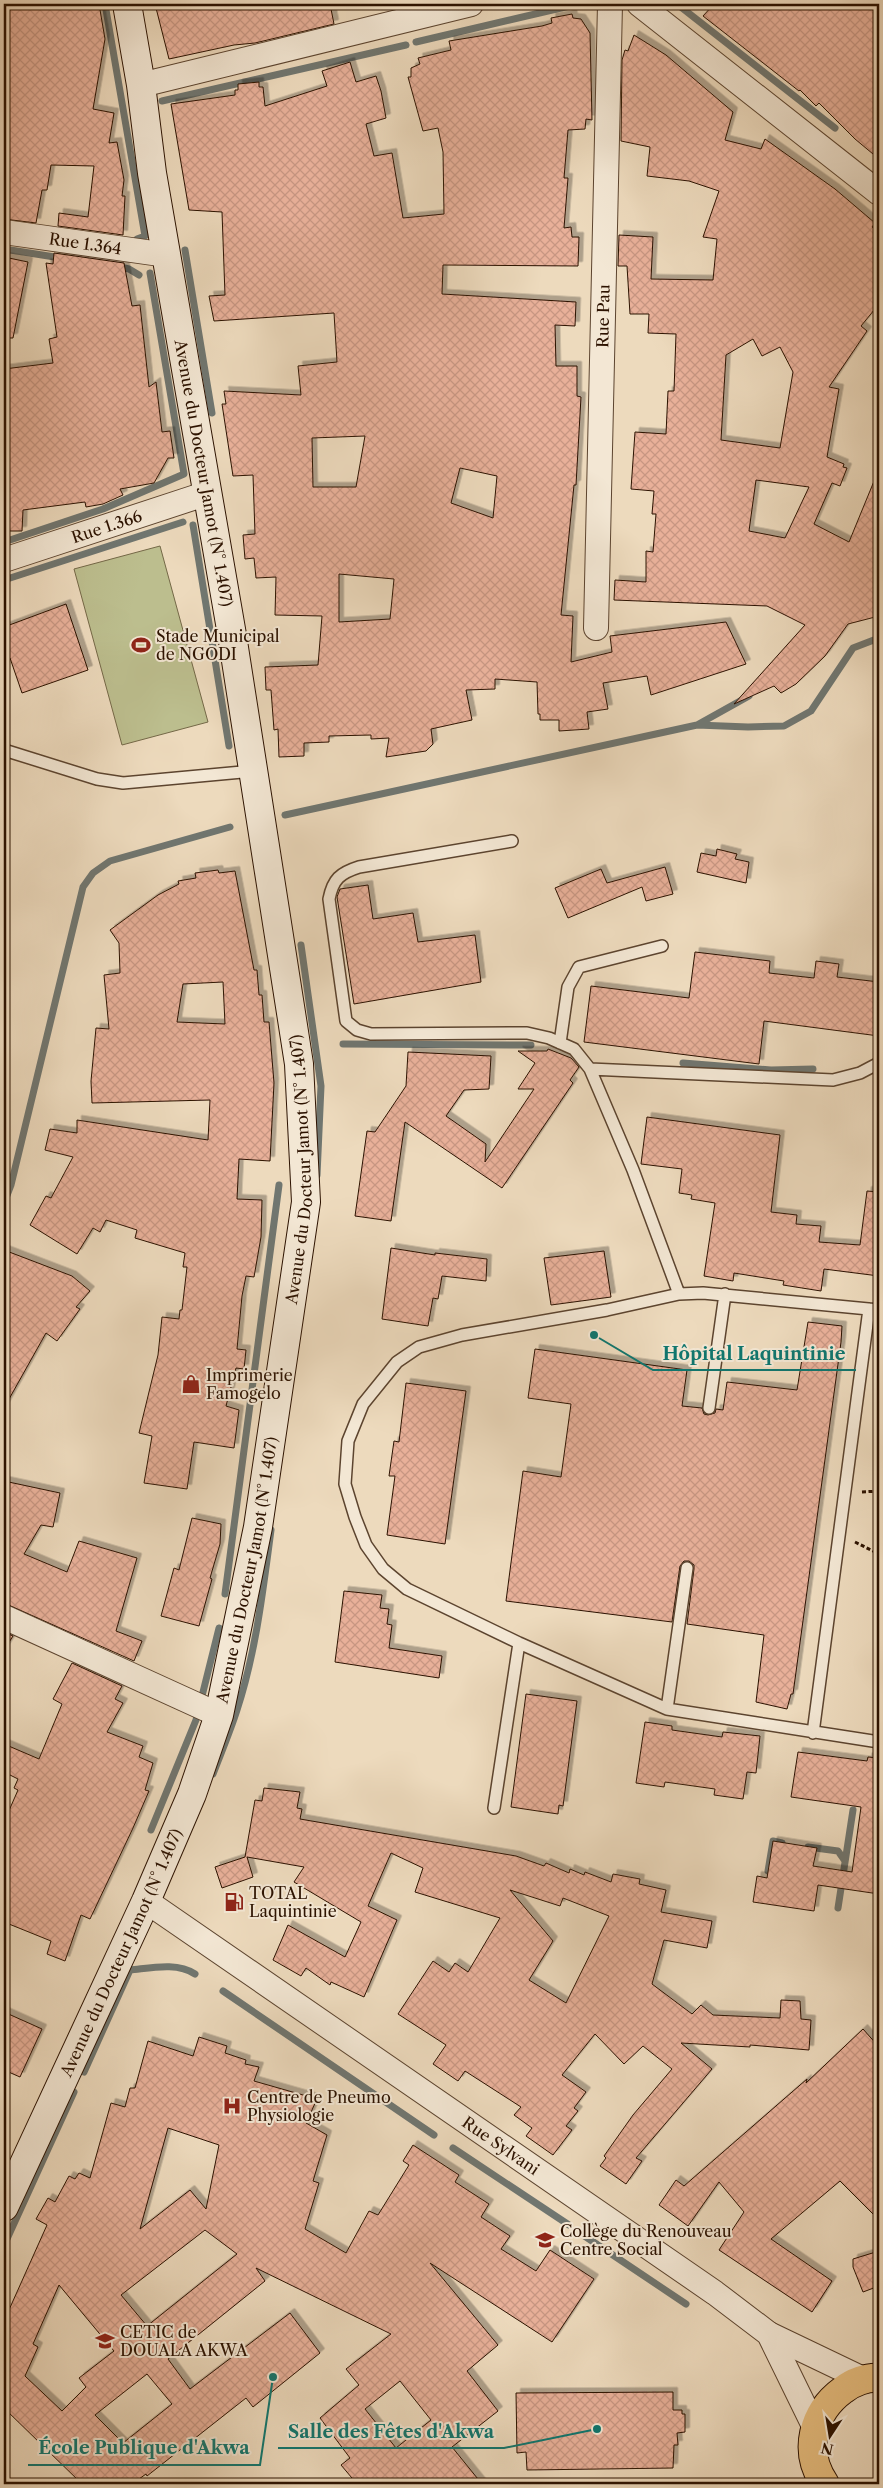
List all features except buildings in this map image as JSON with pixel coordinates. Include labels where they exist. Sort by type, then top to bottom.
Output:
[{"type":"main road","name":"Avenue du Docteur Jamot (N° 1.407)","points":[[4,2207],[146,1901],[192,1794],[219,1715],[258,1527],[306,1202],[299,1064],[208,493],[152,173],[141,85],[127,4]]},
{"type":"main road","points":[[818,2482],[812,2444],[821,2412],[831,2399],[850,2384],[872,2379]]},
{"type":"street","points":[[141,85],[471,4]]},
{"type":"street","name":"Rue Pau","points":[[596,628],[610,4]]},
{"type":"street","points":[[639,4],[879,193]]},
{"type":"street","name":"Rue 1.364","points":[[4,232],[167,255]]},
{"type":"street","name":"Rue 1.366","points":[[4,560],[208,493]]},
{"type":"street","points":[[4,1617],[219,1715]]},
{"type":"street","name":"Rue Sylvani","points":[[146,1901],[715,2293],[769,2334],[815,2428]]},
{"type":"street","points":[[769,2334],[872,2379]]},
{"type":"lane","points":[[4,750],[96,779],[123,784],[253,771]]},
{"type":"lane","points":[[512,841],[359,867],[340,875],[332,884],[329,899],[346,1021],[357,1030],[371,1034],[526,1033],[549,1038],[574,1050],[590,1069],[633,1170],[679,1294]]},
{"type":"lane","points":[[560,1043],[568,987],[579,967],[662,946]]},
{"type":"lane","points":[[590,1069],[833,1080],[860,1073],[879,1063]]},
{"type":"lane","points":[[813,1733],[839,1535],[874,1309],[703,1292],[679,1294],[607,1310],[462,1335],[419,1347],[397,1362],[363,1404],[348,1441],[345,1464],[346,1484],[354,1517],[366,1545],[383,1569],[407,1589],[520,1643],[667,1709],[813,1733],[879,1742]]},
{"type":"lane","points":[[709,1408],[724,1294]]},
{"type":"lane","points":[[667,1709],[687,1568]]},
{"type":"lane","points":[[494,1808],[520,1643]]},
{"type":"path","points":[[839,1535],[879,1554]]},
{"type":"green space","name":"Stade Municipal de NGODI","points":[[160,546],[208,722],[122,745],[74,569]]},
{"type":"waterway","points":[[105,4],[145,236],[137,239]]},
{"type":"waterway","points":[[416,42],[578,4]]},
{"type":"waterway","points":[[677,4],[835,128]]},
{"type":"waterway","points":[[162,101],[406,45]]},
{"type":"waterway","points":[[4,249],[61,258]]},
{"type":"waterway","points":[[185,250],[212,413]]},
{"type":"waterway","points":[[116,266],[129,269],[139,275]]},
{"type":"waterway","points":[[4,542],[103,509],[184,474],[150,273]]},
{"type":"waterway","points":[[4,580],[183,522]]},
{"type":"waterway","points":[[193,525],[229,746]]},
{"type":"waterway","points":[[285,815],[697,725],[784,726],[811,711],[853,648],[879,638]]},
{"type":"waterway","points":[[697,725],[749,696]]},
{"type":"waterway","points":[[4,1203],[11,1185],[83,887],[93,873],[110,861],[230,827]]},
{"type":"waterway","points":[[301,945],[321,1086],[317,1175]]},
{"type":"waterway","points":[[343,1044],[531,1045]]},
{"type":"waterway","points":[[683,1063],[771,1070],[813,1069]]},
{"type":"waterway","points":[[225,1594],[279,1185]]},
{"type":"waterway","points":[[213,1774],[244,1688],[258,1621],[271,1530]]},
{"type":"waterway","points":[[151,1830],[196,1720],[219,1628]]},
{"type":"waterway","points":[[838,1908],[853,1810]]},
{"type":"waterway","points":[[768,1871],[773,1841],[782,1843]]},
{"type":"waterway","points":[[808,1847],[838,1851],[845,1861]]},
{"type":"waterway","points":[[84,2072],[130,1970],[172,1967],[188,1970],[195,1974]]},
{"type":"waterway","points":[[223,1991],[434,2135]]},
{"type":"waterway","points":[[6,2241],[74,2092]]},
{"type":"waterway","points":[[453,2148],[569,2225]]},
{"type":"waterway","points":[[583,2235],[686,2304]]},
{"type":"place","name":"Stade Municipal de NGODI","points":[[141,645]]},
{"type":"place","name":"Hôpital Laquintinie","points":[[594,1335]]},
{"type":"place","name":"Imprimerie Famogelo","points":[[191,1384]]},
{"type":"place","name":"TOTAL Laquintinie","points":[[234,1902]]},
{"type":"place","name":"Centre de Pneumo Physiologie","points":[[232,2106]]},
{"type":"place","name":"Collège du Renouveau Centre Social","points":[[545,2240]]},
{"type":"place","name":"CETIC de DOUALA AKWA","points":[[105,2341]]},
{"type":"place","name":"École Publique d'Akwa","points":[[273,2377]]},
{"type":"place","name":"Salle des Fêtes d'Akwa","points":[[597,2429]]}]
